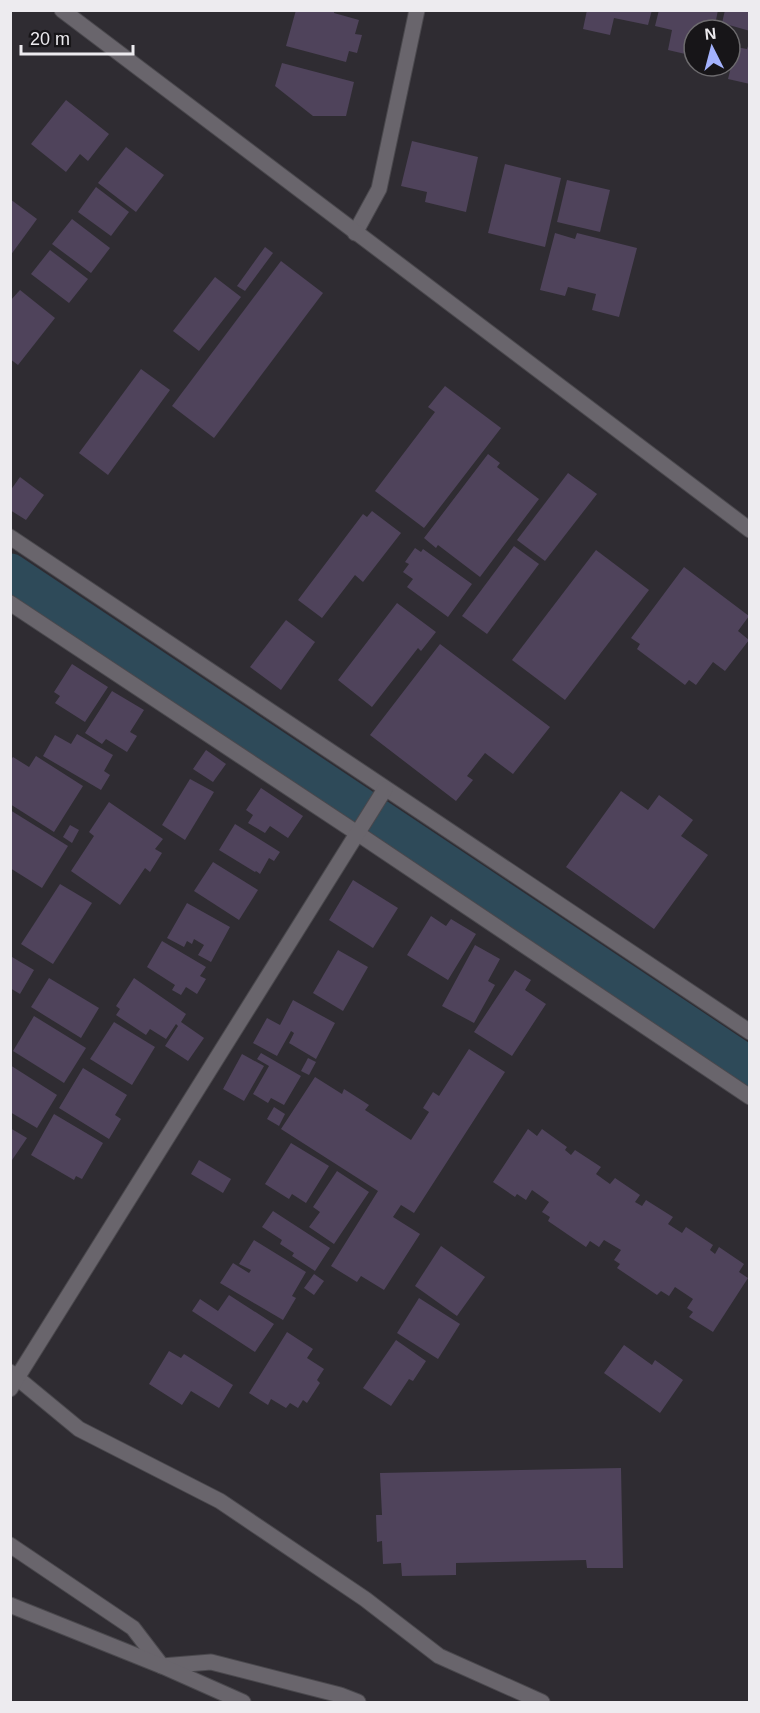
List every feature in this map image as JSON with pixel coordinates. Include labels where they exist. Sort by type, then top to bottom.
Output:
[{"type":"street","points":[[62,10],[750,530]]},
{"type":"street","points":[[355,233],[379,189],[417,10]]},
{"type":"street","points":[[10,537],[382,795],[750,1032]]},
{"type":"street","points":[[10,603],[359,830],[749,1095]]},
{"type":"street","points":[[382,795],[13,1379],[79,1429],[220,1501],[365,1599],[439,1656],[542,1702]]},
{"type":"street","points":[[10,1545],[133,1628],[162,1666]]},
{"type":"street","points":[[10,1605],[162,1666],[243,1702]]},
{"type":"street","points":[[162,1666],[211,1662],[340,1695],[358,1702]]},
{"type":"building","points":[[296,10],[334,10],[334,13],[359,20],[355,34],[362,35],[357,53],[349,51],[346,62],[286,46]]},
{"type":"building","points":[[587,10],[652,10],[648,25],[614,18],[610,35],[583,29]]},
{"type":"building","points":[[659,10],[718,10],[716,18],[682,18],[682,53],[668,50],[672,30],[655,26]]},
{"type":"building","points":[[725,10],[750,10],[750,31],[742,29],[742,18],[723,18]]},
{"type":"building","points":[[749,43],[750,84],[728,79],[742,78],[742,48],[747,49]]},
{"type":"building","points":[[282,63],[354,82],[346,116],[313,116],[275,86]]},
{"type":"building","points":[[66,100],[109,134],[88,161],[80,154],[66,172],[31,144]]},
{"type":"building","points":[[412,141],[478,157],[466,212],[425,202],[427,192],[401,186]]},
{"type":"building","points":[[126,147],[164,175],[136,212],[98,183]]},
{"type":"building","points":[[505,164],[561,178],[545,247],[488,233]]},
{"type":"building","points":[[567,180],[610,190],[600,232],[557,222]]},
{"type":"building","points":[[96,187],[129,212],[111,236],[78,212]]},
{"type":"building","points":[[10,199],[37,219],[10,256]]},
{"type":"building","points":[[72,219],[110,248],[91,273],[52,244]]},
{"type":"building","points":[[555,233],[575,239],[577,233],[637,248],[619,317],[592,310],[596,294],[568,287],[565,296],[540,290]]},
{"type":"building","points":[[265,247],[273,253],[245,291],[237,286]]},
{"type":"building","points":[[50,250],[88,279],[69,303],[31,274]]},
{"type":"building","points":[[281,261],[323,293],[214,438],[172,406]]},
{"type":"building","points":[[215,277],[241,297],[199,351],[173,331]]},
{"type":"building","points":[[20,290],[55,318],[18,365],[10,359],[10,301]]},
{"type":"building","points":[[141,369],[170,390],[108,475],[79,453]]},
{"type":"building","points":[[445,386],[501,428],[424,528],[375,491],[435,412],[428,407]]},
{"type":"building","points":[[488,454],[500,463],[497,467],[539,499],[480,577],[438,545],[436,548],[424,538]]},
{"type":"building","points":[[568,473],[597,494],[545,561],[517,540]]},
{"type":"building","points":[[20,477],[44,495],[26,520],[10,510],[10,491]]},
{"type":"building","points":[[372,511],[401,533],[363,582],[355,575],[322,618],[298,600],[363,514],[367,517]]},
{"type":"building","points":[[514,546],[539,564],[487,634],[462,616]]},
{"type":"building","points":[[415,548],[421,552],[423,549],[472,584],[448,617],[407,587],[413,579],[403,572],[409,564],[405,562]]},
{"type":"building","points":[[596,550],[649,590],[565,700],[512,660]]},
{"type":"building","points":[[684,567],[749,616],[738,631],[749,640],[725,671],[713,662],[696,685],[689,680],[685,685],[637,649],[640,644],[631,638]]},
{"type":"building","points":[[397,603],[436,632],[421,651],[418,648],[372,707],[338,680]]},
{"type":"building","points":[[286,620],[315,642],[281,690],[250,667]]},
{"type":"building","points":[[440,644],[550,727],[513,774],[485,753],[467,776],[473,780],[456,801],[370,735]]},
{"type":"building","points":[[72,664],[108,687],[85,722],[55,703],[60,696],[54,692]]},
{"type":"building","points":[[112,691],[144,710],[130,732],[137,736],[127,752],[106,739],[102,744],[85,733]]},
{"type":"building","points":[[77,734],[113,755],[104,771],[110,775],[101,790],[43,756],[55,735],[71,744]]},
{"type":"building","points":[[206,750],[226,764],[213,782],[193,769]]},
{"type":"building","points":[[36,756],[83,786],[54,832],[10,804],[10,761],[13,757],[29,767]]},
{"type":"building","points":[[190,779],[214,792],[185,840],[162,825]]},
{"type":"building","points":[[261,788],[303,816],[288,838],[270,826],[265,833],[248,823],[253,815],[246,810]]},
{"type":"building","points":[[621,791],[648,810],[659,795],[693,820],[681,836],[708,855],[654,929],[566,867]]},
{"type":"building","points":[[109,802],[163,839],[155,849],[162,853],[150,872],[145,868],[120,905],[71,871],[94,836],[89,832]]},
{"type":"building","points":[[10,810],[68,846],[42,888],[10,868]]},
{"type":"building","points":[[235,824],[280,852],[274,861],[269,858],[260,874],[219,850]]},
{"type":"building","points":[[70,825],[79,830],[72,843],[63,837]]},
{"type":"building","points":[[213,862],[258,890],[239,920],[194,891]]},
{"type":"building","points":[[353,880],[398,908],[373,948],[329,920]]},
{"type":"building","points":[[60,884],[92,903],[53,964],[21,944]]},
{"type":"building","points":[[187,903],[230,927],[211,962],[198,955],[204,945],[194,939],[192,944],[187,941],[184,947],[167,938]]},
{"type":"building","points":[[431,916],[446,926],[451,919],[476,934],[448,980],[407,955]]},
{"type":"building","points":[[162,941],[206,967],[200,976],[206,979],[197,994],[186,987],[181,995],[172,990],[175,985],[147,967]]},
{"type":"building","points":[[475,945],[500,959],[488,981],[495,985],[474,1023],[442,1006]]},
{"type":"building","points":[[338,950],[368,967],[343,1011],[313,993]]},
{"type":"building","points":[[12,957],[34,970],[20,994],[10,988]]},
{"type":"building","points":[[515,970],[531,980],[525,990],[546,1004],[512,1056],[474,1032]]},
{"type":"building","points":[[49,978],[99,1008],[81,1038],[31,1007]]},
{"type":"building","points":[[134,978],[186,1014],[181,1022],[204,1038],[188,1061],[165,1046],[178,1026],[176,1024],[166,1039],[150,1029],[146,1035],[116,1015],[120,1009],[116,1006]]},
{"type":"building","points":[[293,1000],[335,1023],[316,1059],[289,1043],[294,1033],[291,1031],[277,1056],[253,1043],[267,1018],[280,1025]]},
{"type":"building","points":[[34,1016],[86,1048],[64,1083],[13,1051]]},
{"type":"building","points":[[114,1022],[155,1047],[132,1085],[90,1059]]},
{"type":"building","points":[[469,1049],[505,1072],[414,1213],[401,1205],[393,1217],[420,1234],[384,1290],[361,1276],[357,1282],[331,1266],[378,1191],[281,1129],[315,1077],[342,1094],[344,1089],[369,1105],[365,1110],[411,1140],[429,1112],[423,1108],[433,1092],[439,1096]]},
{"type":"building","points":[[261,1053],[301,1076],[284,1105],[271,1098],[268,1103],[253,1094],[269,1066],[257,1059]]},
{"type":"building","points":[[242,1054],[264,1066],[244,1101],[223,1089]]},
{"type":"building","points":[[308,1058],[316,1062],[309,1075],[301,1071]]},
{"type":"building","points":[[10,1065],[57,1095],[37,1128],[10,1112]]},
{"type":"building","points":[[83,1068],[127,1095],[115,1115],[121,1119],[109,1139],[59,1108]]},
{"type":"building","points":[[274,1107],[285,1114],[279,1126],[267,1119]]},
{"type":"building","points":[[54,1114],[103,1143],[82,1179],[76,1176],[74,1180],[31,1155]]},
{"type":"building","points":[[10,1128],[27,1138],[10,1163]]},
{"type":"building","points":[[528,1129],[537,1136],[542,1129],[567,1147],[565,1150],[571,1155],[575,1150],[601,1167],[596,1174],[610,1184],[615,1178],[640,1195],[635,1202],[642,1206],[646,1200],[673,1217],[668,1224],[682,1233],[686,1227],[713,1245],[710,1250],[715,1254],[719,1247],[744,1264],[739,1272],[748,1278],[713,1332],[689,1317],[693,1312],[687,1308],[693,1299],[675,1287],[669,1296],[661,1291],[657,1295],[617,1268],[620,1264],[614,1260],[621,1250],[604,1240],[599,1247],[590,1241],[586,1247],[548,1221],[550,1217],[542,1212],[549,1202],[532,1190],[526,1200],[517,1194],[515,1197],[493,1182]]},
{"type":"building","points":[[291,1143],[329,1166],[306,1203],[292,1194],[289,1199],[265,1184]]},
{"type":"building","points":[[199,1160],[231,1179],[223,1193],[191,1174]]},
{"type":"building","points":[[337,1171],[369,1192],[334,1244],[309,1227],[320,1212],[313,1207]]},
{"type":"building","points":[[273,1211],[330,1248],[315,1271],[292,1256],[294,1253],[280,1244],[282,1240],[262,1227]]},
{"type":"building","points":[[254,1240],[306,1272],[292,1296],[296,1298],[283,1320],[220,1283],[233,1263],[249,1273],[251,1270],[239,1264]]},
{"type":"building","points":[[441,1246],[485,1277],[457,1316],[415,1286]]},
{"type":"building","points":[[314,1274],[324,1281],[314,1295],[304,1288]]},
{"type":"building","points":[[229,1295],[274,1324],[255,1352],[192,1311],[200,1299],[218,1311]]},
{"type":"building","points":[[419,1298],[460,1324],[438,1359],[397,1333]]},
{"type":"building","points":[[287,1332],[313,1349],[307,1358],[324,1369],[317,1380],[320,1383],[307,1403],[303,1400],[298,1408],[290,1403],[286,1408],[271,1399],[268,1405],[249,1393]]},
{"type":"building","points":[[396,1340],[426,1361],[413,1381],[409,1379],[391,1406],[363,1388]]},
{"type":"building","points":[[624,1345],[652,1365],[655,1360],[683,1380],[660,1413],[604,1373]]},
{"type":"building","points":[[169,1351],[181,1358],[184,1354],[233,1385],[219,1408],[191,1391],[182,1405],[149,1384]]},
{"type":"building","points":[[621,1468],[623,1568],[587,1568],[586,1560],[456,1563],[456,1575],[402,1576],[401,1563],[383,1564],[382,1541],[377,1542],[376,1515],[382,1515],[380,1473]]},
{"type":"waterway","points":[[10,573],[750,1067]]}]
